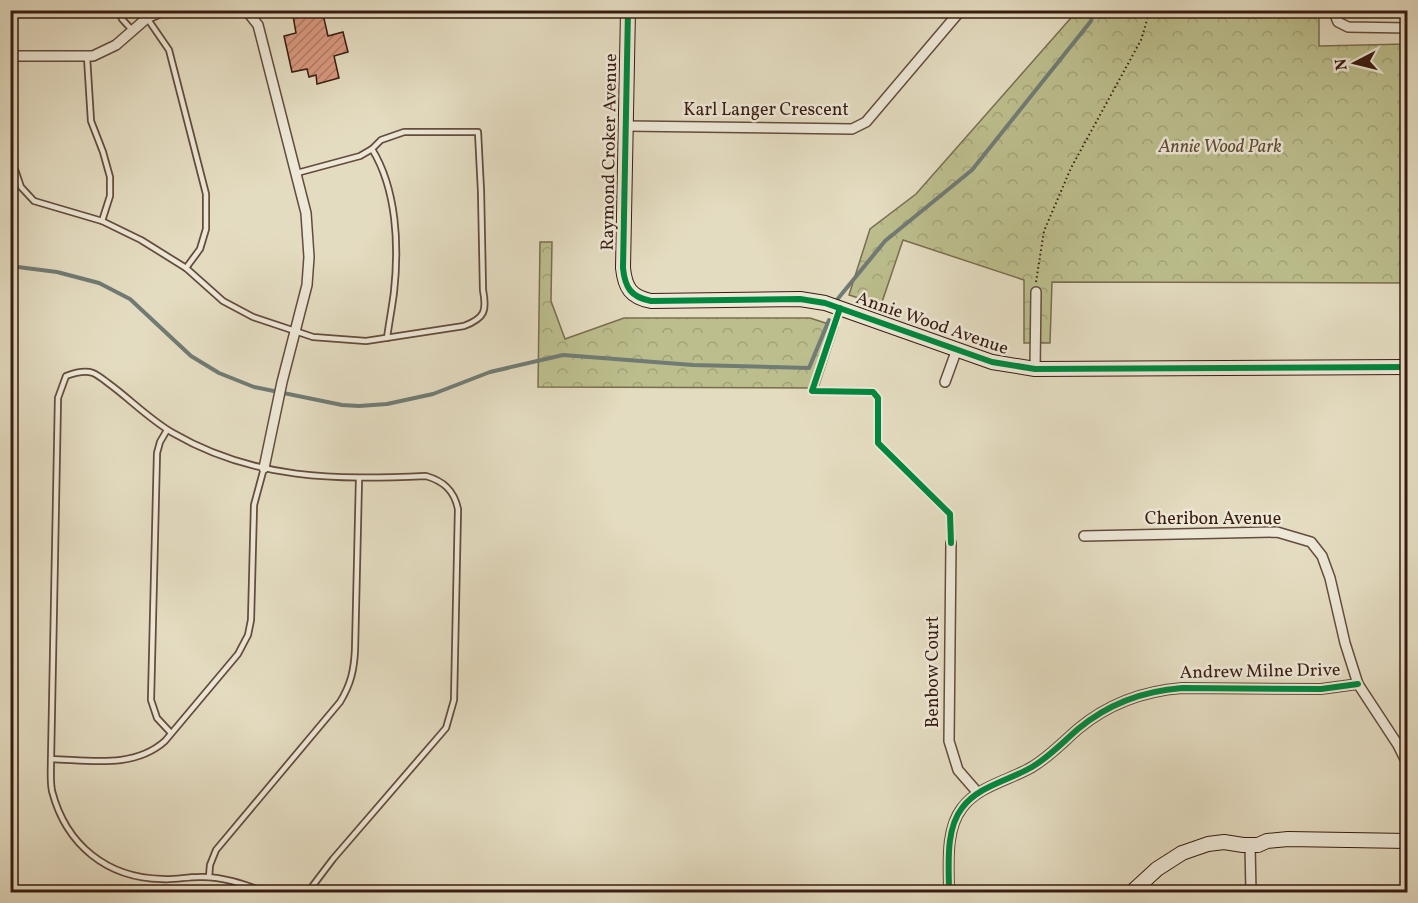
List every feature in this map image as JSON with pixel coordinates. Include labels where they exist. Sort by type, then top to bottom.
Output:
[{"type":"street","points":[[10,56],[87,57],[113,47],[147,18],[165,10]]},
{"type":"street","points":[[246,10],[258,25],[297,173],[306,213],[309,257],[307,285],[282,382],[264,468]]},
{"type":"street","name":"Raymond Croker Avenue","points":[[628,10],[623,268],[624,282],[631,293]]},
{"type":"street","name":"Karl Langer Crescent","points":[[626,126],[852,129],[866,122],[961,10]]},
{"type":"street","points":[[1333,10],[1338,22],[1348,27],[1407,28]]},
{"type":"street","points":[[1035,369],[1036,292]]},
{"type":"street","name":"Annie Wood Avenue","points":[[631,293],[639,299],[651,301],[800,299],[825,303],[992,362],[1035,369],[1407,367]]},
{"type":"street","points":[[945,382],[957,349]]},
{"type":"street","name":"Cheribon Avenue","points":[[1084,536],[1277,532],[1311,542],[1322,556],[1330,578],[1345,643],[1358,684],[1398,745],[1407,765]]},
{"type":"street","name":"Benbow Court","points":[[951,543],[949,741],[958,770],[978,793]]},
{"type":"street","name":"Andrew Milne Drive","points":[[949,892],[950,848],[954,825],[962,808],[978,793],[1042,761],[1099,713],[1123,700],[1162,689],[1321,689],[1358,684]]},
{"type":"street","points":[[1132,892],[1157,868],[1182,853],[1208,844],[1224,842],[1250,846],[1288,839],[1407,840]]},
{"type":"street","points":[[1250,846],[1251,892]]},
{"type":"lane","points":[[119,10],[122,19],[132,30]]},
{"type":"lane","points":[[147,18],[169,50],[206,194],[206,230],[200,249],[186,268]]},
{"type":"lane","points":[[87,57],[91,121],[110,177],[110,196],[102,221]]},
{"type":"lane","points":[[10,155],[21,187],[34,201],[102,221],[152,246],[186,268],[223,301],[253,317],[313,337],[366,341],[464,326],[476,321],[484,313],[478,132],[404,132],[381,140],[372,149],[346,161],[297,173]]},
{"type":"lane","points":[[372,149],[382,169],[394,219],[395,270],[387,338]]},
{"type":"lane","points":[[265,892],[247,885],[209,877],[162,879],[133,875],[103,865],[78,843],[60,813],[52,790],[51,759],[58,398],[66,376],[77,372],[93,372],[167,430],[207,450],[264,468],[300,475],[359,478],[426,476],[437,479],[447,486],[456,497],[458,509],[454,700],[446,728],[333,859],[308,892]]},
{"type":"lane","points":[[167,430],[157,453],[151,700],[157,718],[171,733]]},
{"type":"lane","points":[[51,759],[120,760],[133,758],[157,747],[235,659],[248,635],[251,620],[254,505],[264,468]]},
{"type":"lane","points":[[209,877],[210,865],[216,850],[340,702],[349,688],[355,650],[359,478]]},
{"type":"path","points":[[1036,292],[1036,273],[1044,231],[1071,168],[1141,40],[1150,10]]},
{"type":"green space","name":"Annie Wood Park","points":[[1077,11],[1319,11],[1319,46],[1407,44],[1407,283],[1052,282],[1050,343],[1024,343],[1024,280],[903,240],[881,305],[849,295],[870,229],[916,194]]},
{"type":"green space","points":[[540,242],[552,242],[551,301],[565,339],[624,318],[810,318],[838,327],[818,388],[538,387]]},
{"type":"building","points":[[292,10],[322,10],[328,36],[343,32],[348,52],[334,56],[339,78],[317,84],[316,75],[309,77],[307,69],[292,72],[284,36],[296,33]]},
{"type":"waterway","points":[[836,301],[885,241],[972,170],[1091,21],[1093,10]]},
{"type":"waterway","points":[[10,266],[57,272],[99,283],[130,299],[191,356],[219,373],[254,387],[342,405],[387,404],[433,394],[490,372],[563,355],[693,365],[809,368],[829,320]]},
{"type":"cycle path","points":[[628,10],[623,268],[627,286],[638,297],[651,301],[800,299],[825,303],[992,362],[1035,369],[1408,367]]},
{"type":"cycle path","points":[[840,308],[812,391],[873,392],[878,398],[878,443],[950,514],[951,543]]},
{"type":"cycle path","points":[[949,892],[950,837],[962,808],[985,789],[1038,763],[1101,712],[1140,696],[1182,688],[1321,689],[1358,684]]}]
